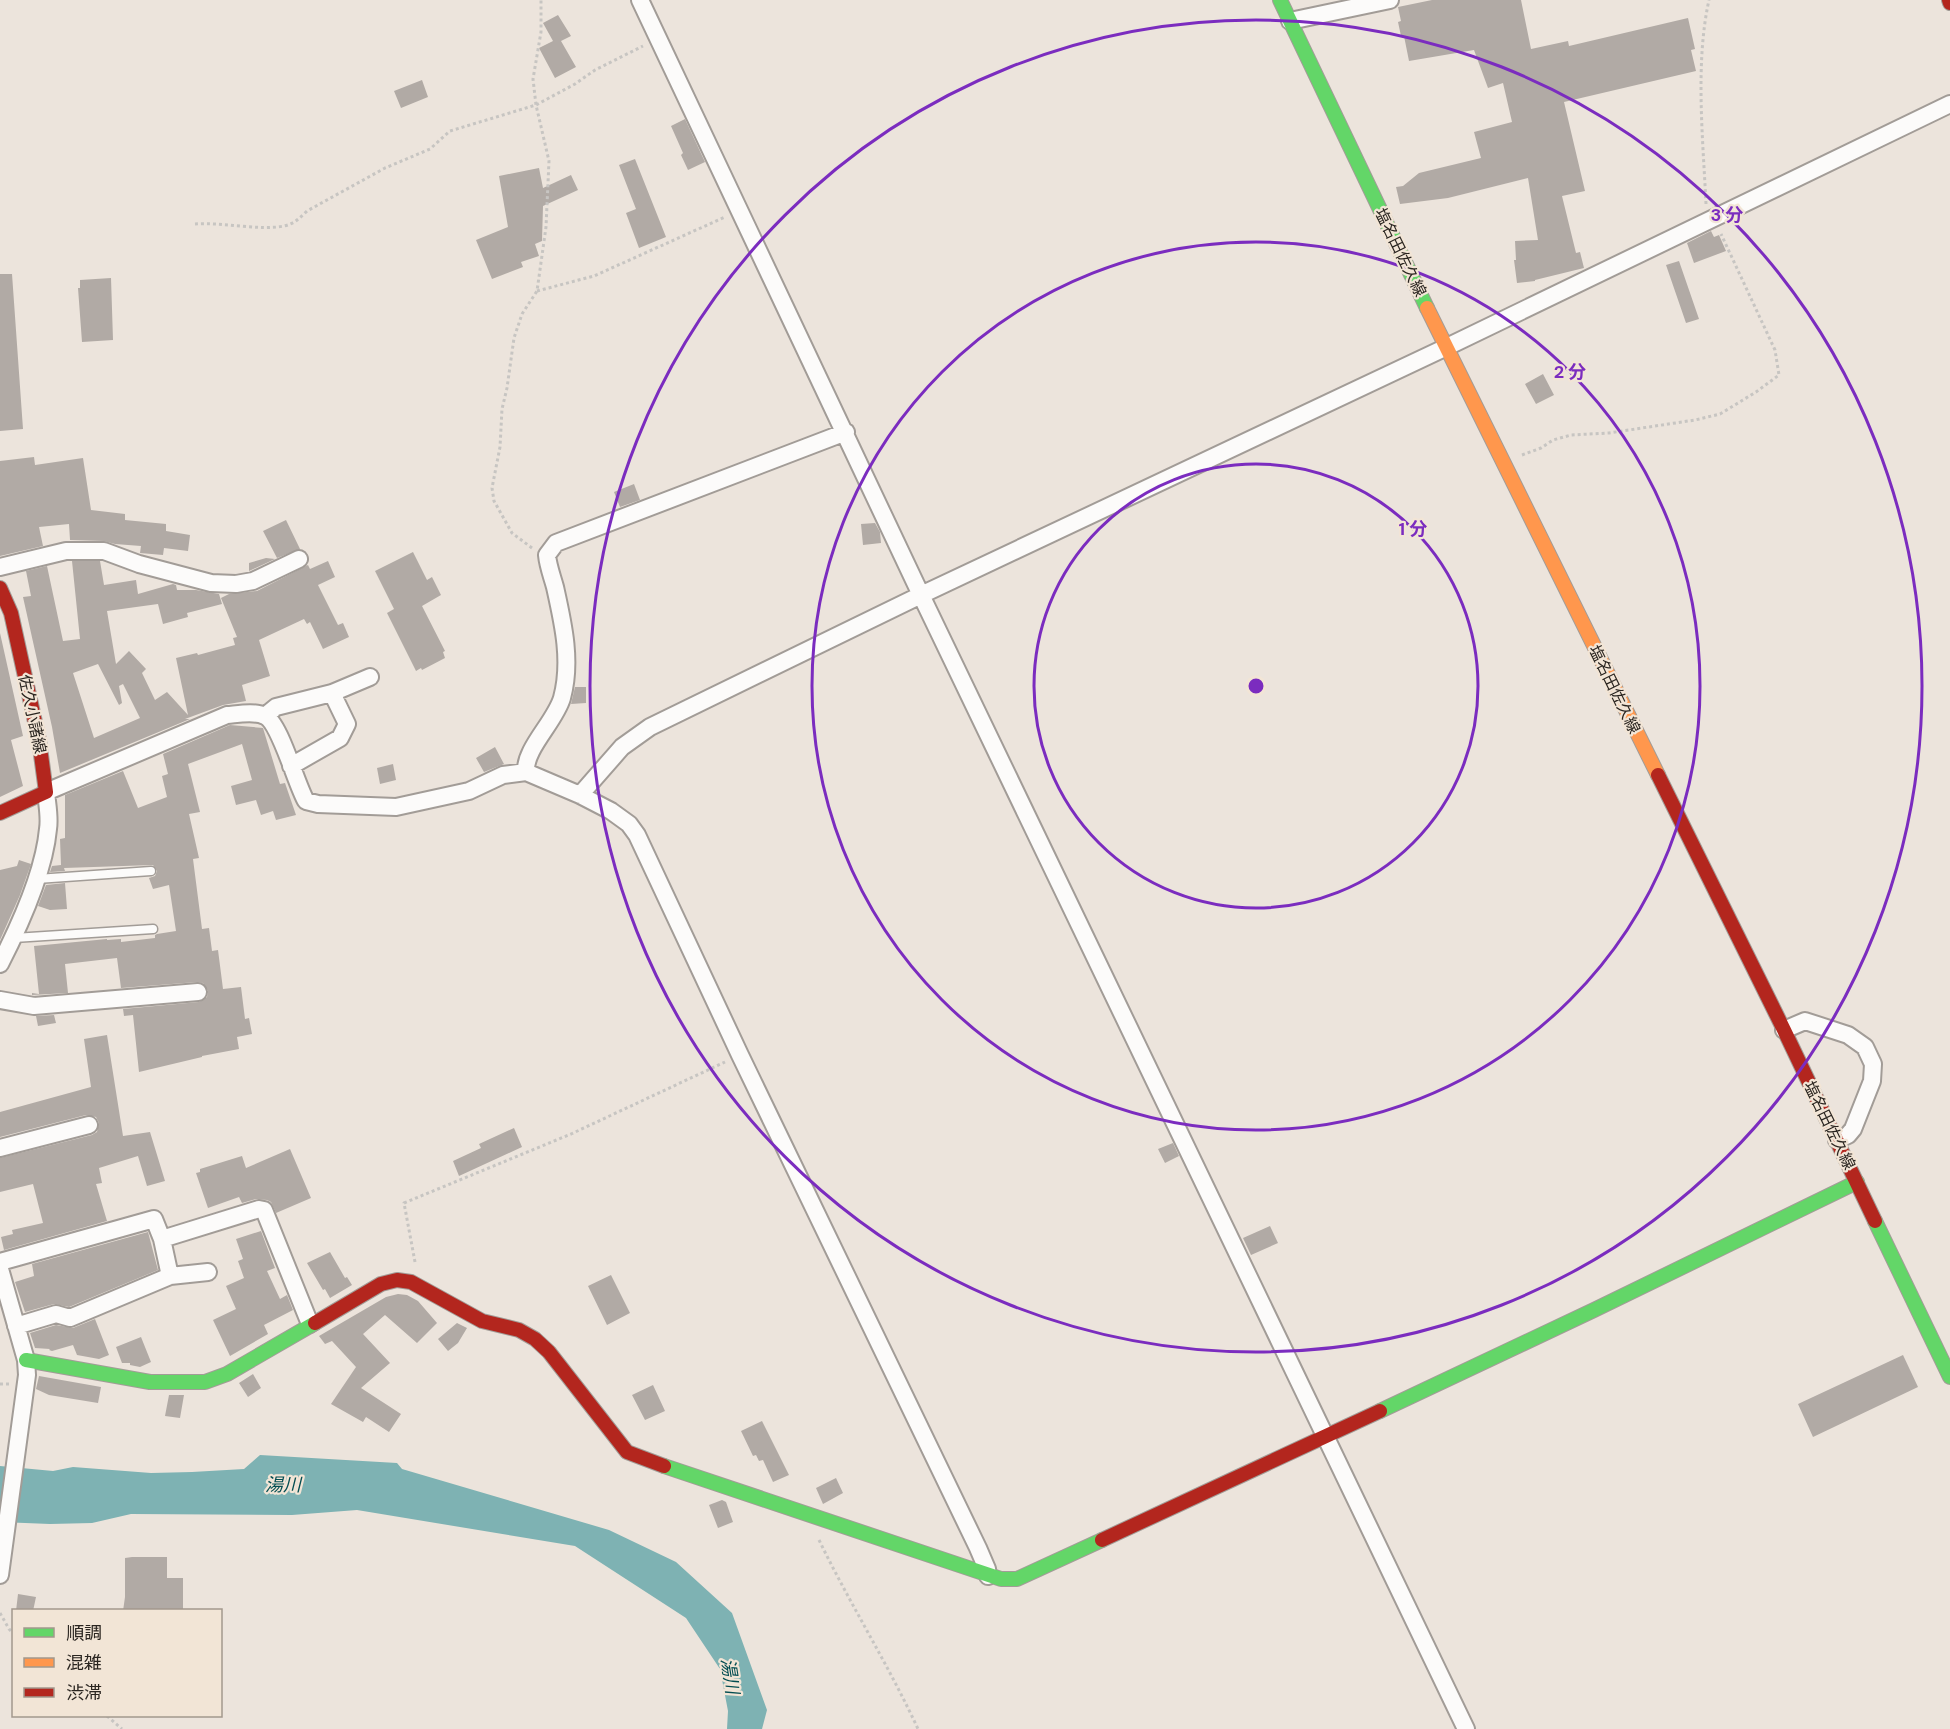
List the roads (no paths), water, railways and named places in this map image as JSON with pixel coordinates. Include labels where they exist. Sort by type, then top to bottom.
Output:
[{"type":"street","points":[[640,0],[921,595],[1466,1729]]},
{"type":"street","name":"塩名田佐久線","points":[[1280,0],[1446,347],[1784,1030],[1950,1377]]},
{"type":"street","points":[[1290,21],[1390,0]]},
{"type":"street","points":[[580,795],[622,747],[650,727],[921,595],[1446,347],[1950,104]]},
{"type":"street","points":[[526,772],[525,764],[530,752],[546,729],[561,699],[567,663],[564,636],[547,555],[556,543],[846,432]]},
{"type":"street","points":[[0,567],[66,551],[104,551],[139,564],[211,583],[236,584],[253,581],[299,559]]},
{"type":"street","name":"佐久小諸線","points":[[0,588],[11,613],[40,749],[46,792]]},
{"type":"street","points":[[265,716],[276,706],[332,693],[370,677]]},
{"type":"street","points":[[291,766],[340,738],[347,724],[332,693]]},
{"type":"street","points":[[0,813],[227,715],[244,713],[265,716],[274,723],[306,801],[318,804],[396,807],[469,791],[503,775],[526,772],[580,795],[621,818],[637,835],[740,1055],[982,1555],[988,1576]]},
{"type":"street","points":[[0,964],[14,938],[37,879],[48,830],[46,792]]},
{"type":"street","points":[[0,1000],[34,1006],[198,992]]},
{"type":"street","points":[[1784,1030],[1805,1022],[1848,1035],[1865,1047],[1873,1064],[1872,1081],[1853,1128],[1848,1135],[1837,1140]]},
{"type":"street","points":[[0,1148],[89,1125]]},
{"type":"street","points":[[26,1360],[150,1382],[206,1382],[227,1374],[381,1284],[398,1280],[411,1282],[482,1321],[519,1329],[535,1339],[549,1352],[627,1452],[988,1576],[1017,1579],[1594,1310],[1857,1182]]},
{"type":"street","points":[[162,1239],[259,1209],[264,1210],[310,1324]]},
{"type":"street","points":[[0,1262],[154,1219],[162,1239],[170,1276]]},
{"type":"street","points":[[0,1269],[26,1360],[27,1376],[0,1575]]},
{"type":"street","points":[[16,1326],[56,1314],[70,1318],[170,1276],[208,1272]]},
{"type":"lane","points":[[37,879],[151,871]]},
{"type":"lane","points":[[14,938],[153,929]]},
{"type":"water","name":"湯川","points":[[260,1455],[397,1463],[402,1469],[609,1530],[676,1562],[732,1613],[767,1710],[762,1729],[727,1729],[728,1711],[720,1669],[686,1618],[575,1546],[357,1510],[292,1515],[131,1514],[92,1523],[0,1522],[0,1466],[53,1471],[73,1467],[151,1473],[192,1472],[244,1469]]}]
